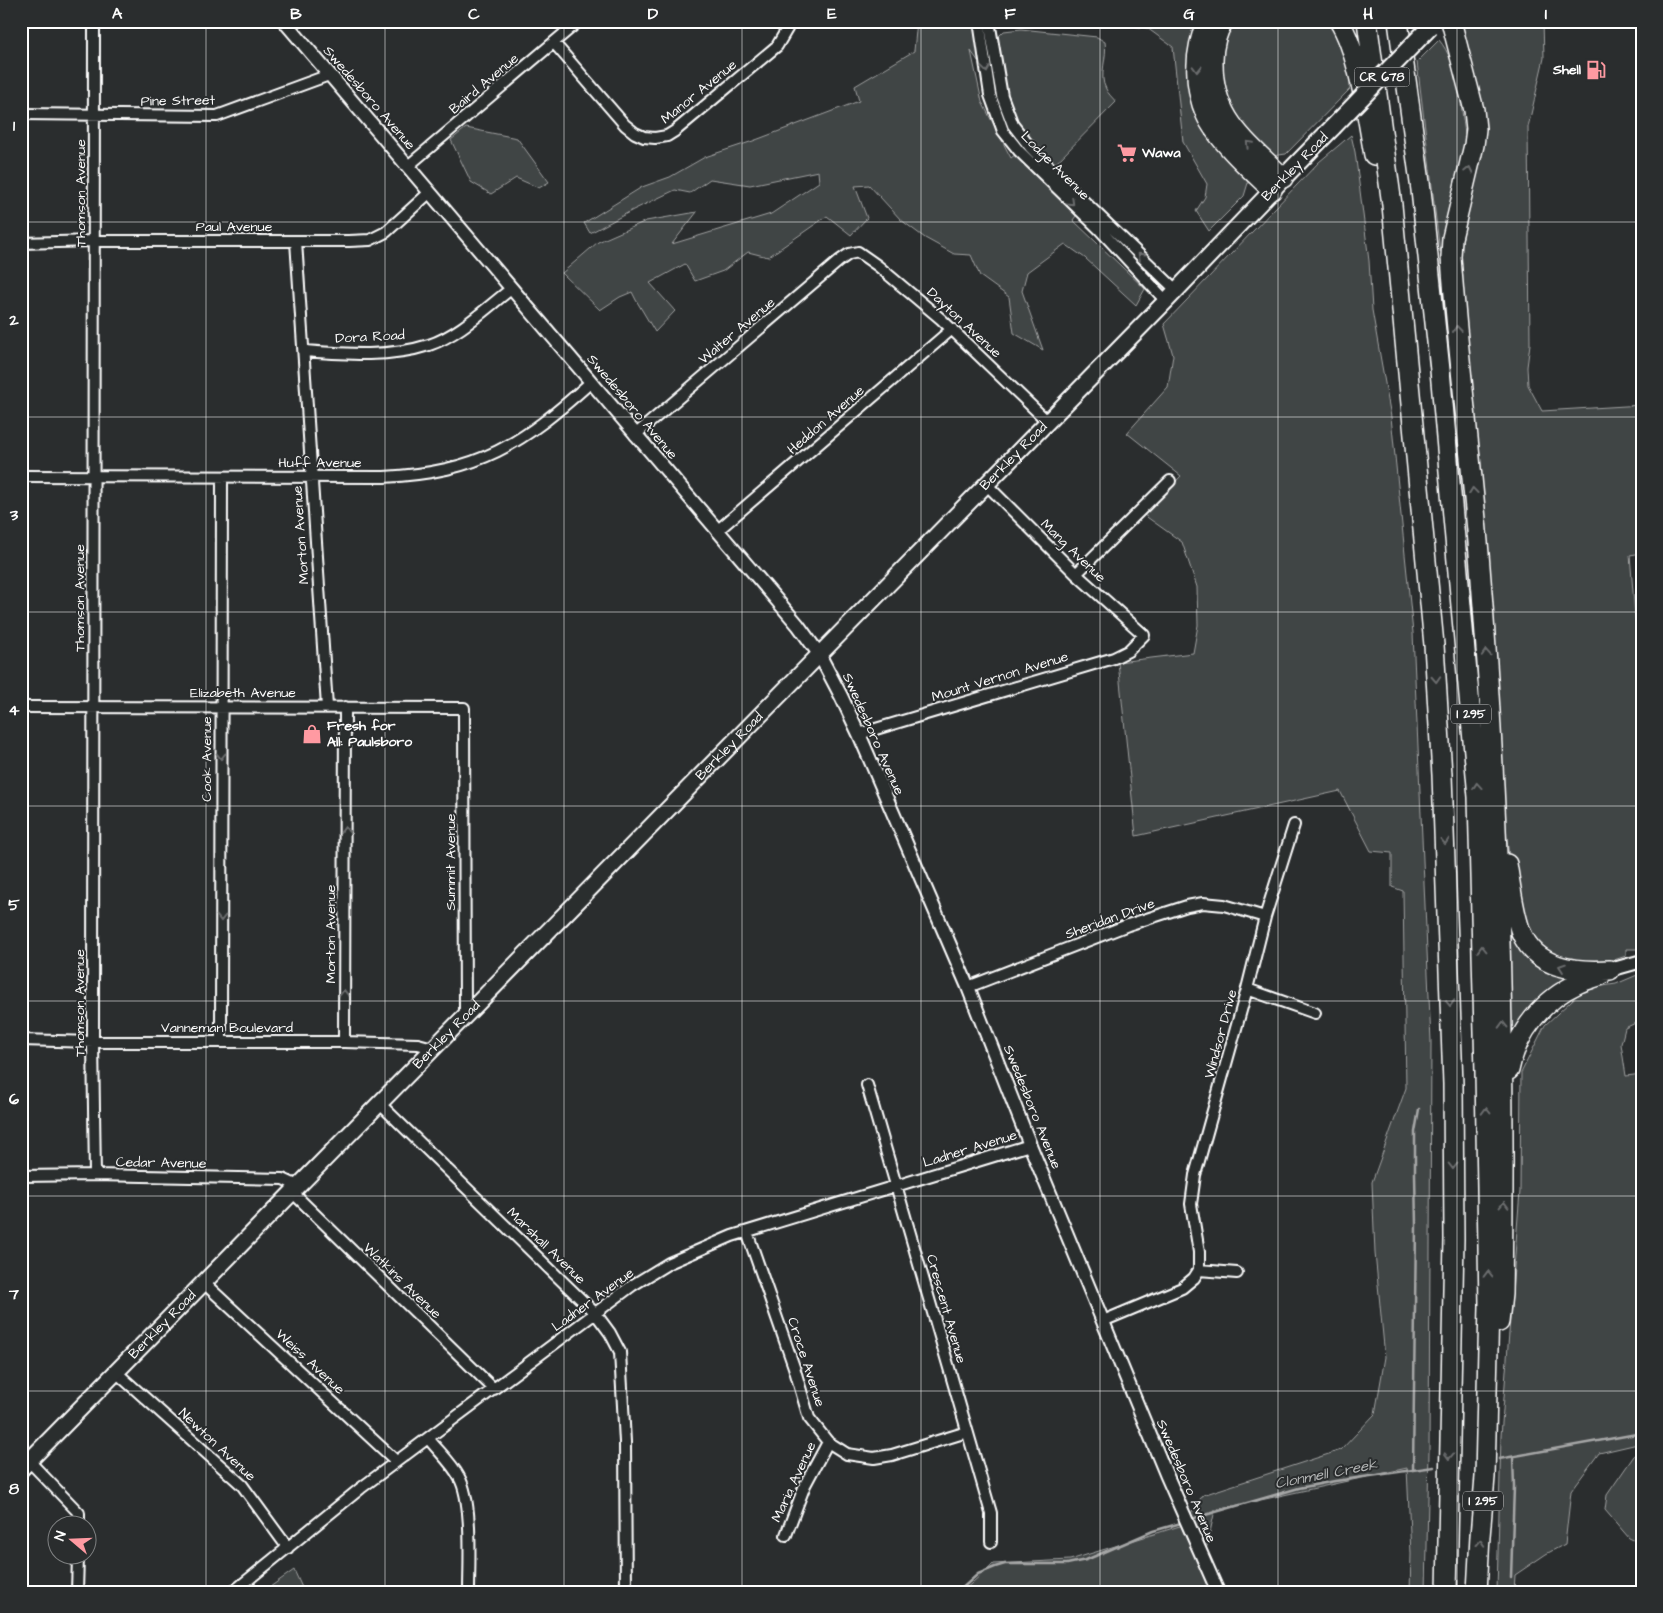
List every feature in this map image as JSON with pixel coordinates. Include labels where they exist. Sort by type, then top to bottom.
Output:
[{"type":"highway","points":[[1207,21],[1200,40],[1197,74],[1199,92],[1207,116],[1219,135],[1278,184]]},
{"type":"highway","points":[[1224,21],[1215,42],[1213,66],[1216,91],[1221,108],[1230,124],[1278,184]]},
{"type":"highway","points":[[1339,21],[1344,29],[1360,81],[1380,191],[1399,353],[1422,623],[1434,645]]},
{"type":"highway","name":"I 295","points":[[1367,21],[1392,205],[1434,645],[1446,860],[1453,1084],[1454,1239],[1447,1592]]},
{"type":"highway","name":"I 295","points":[[1398,21],[1421,190],[1440,370],[1478,796],[1486,1072],[1488,1266],[1485,1477],[1477,1592]]},
{"type":"highway","points":[[1451,21],[1474,110],[1476,128],[1471,161],[1452,238],[1451,257],[1479,552],[1496,813],[1504,1091],[1502,1294],[1487,1410]]},
{"type":"highway","points":[[1496,813],[1518,917],[1522,932],[1530,946],[1538,956],[1560,967],[1587,971],[1610,970]]},
{"type":"highway","points":[[1504,1091],[1511,1058],[1522,1033],[1540,1010],[1572,986],[1610,970]]},
{"type":"highway","points":[[1441,1592],[1447,1543]]},
{"type":"main road","name":"Berkley Road","points":[[25,1465],[1046,421],[1166,301],[1432,24]]},
{"type":"street","name":"Thomson Avenue","points":[[94,21],[93,1042],[95,1175]]},
{"type":"street","name":"Swedesboro Avenue","points":[[284,21],[798,625],[819,654],[859,734],[968,987],[1030,1145],[1175,1495],[1218,1592]]},
{"type":"street","name":"Baird Avenue","points":[[408,166],[579,21]]},
{"type":"street","name":"Manor Avenue","points":[[554,42],[624,125],[644,137],[655,138],[667,136],[675,131],[777,46],[787,29],[789,21]]},
{"type":"street","name":"Lodge Avenue","points":[[979,21],[990,95],[1003,131],[1019,151],[1100,230],[1166,301]]},
{"type":"street","name":"Lodge Avenue","points":[[989,21],[1002,96],[1007,114],[1016,131],[1063,181],[1176,290]]},
{"type":"street","name":"Pine Street","points":[[21,114],[217,116],[329,75]]},
{"type":"street","name":"Paul Avenue","points":[[21,243],[94,240],[370,240],[386,232],[429,193]]},
{"type":"street","name":"Morton Avenue","points":[[296,241],[327,707]]},
{"type":"street","name":"Dayton Avenue","points":[[858,252],[878,266],[952,329],[1046,421]]},
{"type":"street","name":"Walter Avenue","points":[[635,435],[839,261],[849,254],[858,252]]},
{"type":"street","name":"Dora Road","points":[[304,351],[340,354],[400,352],[430,345],[450,335],[511,289]]},
{"type":"street","name":"Heddon Avenue","points":[[717,531],[952,329]]},
{"type":"street","name":"Huff Avenue","points":[[21,476],[384,477],[413,475],[465,465],[497,452],[519,440],[547,420],[591,382]]},
{"type":"street","name":"Cook Avenue","points":[[221,1042],[222,477]]},
{"type":"street","points":[[1076,574],[1170,480]]},
{"type":"street","name":"Mang Avenue","points":[[986,484],[1076,574],[1144,635]]},
{"type":"street","name":"Mount Vernon Avenue","points":[[859,734],[1114,658],[1128,651],[1144,635]]},
{"type":"street","name":"Elizabeth Avenue","points":[[21,707],[464,708]]},
{"type":"street","name":"Morton Avenue","points":[[344,1042],[345,707]]},
{"type":"street","name":"Summit Avenue","points":[[464,708],[465,1017]]},
{"type":"street","name":"Windsor Drive","points":[[1199,1270],[1199,1252],[1191,1204],[1193,1190],[1248,989],[1265,917],[1294,825]]},
{"type":"street","name":"Sheridan Drive","points":[[968,987],[1128,925],[1187,906],[1203,903],[1224,905],[1265,917]]},
{"type":"street","points":[[1610,970],[1642,961]]},
{"type":"street","points":[[1248,989],[1315,1013]]},
{"type":"street","name":"Vanneman Boulevard","points":[[21,1040],[93,1042],[344,1042],[418,1044],[433,1048]]},
{"type":"street","name":"Crescent Avenue","points":[[867,1085],[991,1513],[992,1542]]},
{"type":"street","name":"Marshall Avenue","points":[[380,1104],[596,1314],[610,1333],[620,1352],[625,1442],[626,1592]]},
{"type":"street","name":"Ladner Avenue","points":[[233,1592],[396,1461],[633,1285],[669,1264],[732,1236],[1030,1145]]},
{"type":"street","name":"Cedar Avenue","points":[[21,1176],[95,1175],[283,1179],[295,1189]]},
{"type":"street","name":"Watkins Avenue","points":[[295,1189],[494,1390]]},
{"type":"street","name":"Croce Avenue","points":[[747,1232],[794,1367],[809,1418],[828,1442],[848,1454],[874,1458],[967,1432]]},
{"type":"street","points":[[1103,1321],[1182,1288],[1194,1278],[1199,1270],[1237,1273]]},
{"type":"street","name":"Weiss Avenue","points":[[204,1283],[396,1461]]},
{"type":"street","name":"Newton Avenue","points":[[116,1372],[242,1485],[288,1548]]},
{"type":"street","points":[[428,1438],[460,1478],[466,1498],[469,1540],[469,1592]]},
{"type":"street","name":"Maria Avenue","points":[[786,1535],[805,1485],[828,1442]]},
{"type":"street","points":[[25,1465],[79,1513],[79,1516]]},
{"type":"street","points":[[77,1592],[78,1566]]},
{"type":"shaded area","points":[[917,21],[974,21],[981,65],[971,51],[982,102],[1011,158],[1016,154],[1076,216],[1073,220],[1145,289],[1136,305],[1085,258],[1065,244],[1027,272],[1022,291],[1043,350],[1014,333],[1009,297],[980,276],[971,255],[954,254],[925,238],[901,220],[869,185],[855,186],[867,218],[851,235],[827,216],[768,257],[748,252],[723,271],[695,281],[685,264],[650,283],[675,311],[655,332],[632,292],[620,297],[600,310],[562,273],[598,242],[646,221],[697,212],[672,244],[771,214],[819,182],[818,171],[750,185],[710,179],[690,193],[675,190],[590,233],[584,223],[642,187],[670,177],[705,157],[859,101],[855,86],[914,51]]},
{"type":"shaded area","points":[[1089,21],[1198,21],[1243,173],[1248,183],[1244,196],[1209,231],[1196,211],[1205,197],[1207,184],[1183,142],[1173,47],[1147,28]]},
{"type":"shaded area","points":[[1229,21],[1332,21],[1348,54],[1350,89],[1286,154],[1272,156],[1230,112],[1219,82],[1220,50]]},
{"type":"shaded area","points":[[1462,21],[1543,21],[1544,58],[1528,127],[1530,344],[1527,367],[1528,385],[1542,411],[1642,405],[1642,553],[1630,555],[1636,628],[1642,635],[1642,949],[1626,949],[1626,956],[1596,966],[1568,965],[1537,945],[1526,929],[1511,872],[1501,791],[1458,273],[1462,241],[1484,137],[1461,25]]},
{"type":"shaded area","points":[[1021,29],[1097,37],[1105,42],[1104,84],[1108,93],[1116,102],[1053,166],[1019,130],[1006,104],[996,39],[1004,31]]},
{"type":"shaded area","points":[[1439,40],[1451,60],[1455,72],[1465,134],[1467,136],[1440,252],[1417,62]]},
{"type":"shaded area","points":[[466,128],[517,138],[549,182],[539,188],[516,178],[491,194],[471,182],[451,140]]},
{"type":"shaded area","points":[[1351,135],[1355,152],[1369,261],[1372,310],[1391,417],[1413,633],[1431,1042],[1429,1452],[1426,1592],[1410,1592],[1411,1554],[1407,1468],[1215,1510],[1202,1568],[1212,1592],[962,1592],[993,1564],[1070,1560],[1183,1525],[1203,1495],[1341,1450],[1375,1414],[1385,1357],[1375,1253],[1372,1182],[1406,1088],[1403,891],[1392,887],[1392,853],[1371,851],[1340,791],[1136,836],[1118,662],[1193,653],[1198,625],[1197,587],[1182,542],[1144,515],[1181,476],[1127,433],[1168,387],[1173,355],[1164,324],[1319,162]]},
{"type":"shaded area","points":[[1506,901],[1535,963],[1574,978],[1512,1036]]},
{"type":"shaded area","points":[[1642,973],[1642,1020],[1625,1028],[1621,1044],[1626,1076],[1642,1074],[1642,1443],[1599,1453],[1571,1491],[1565,1544],[1546,1554],[1515,1575],[1514,1592],[1497,1592],[1501,1436],[1520,1191],[1521,1073],[1545,1025],[1584,989],[1616,984]]},
{"type":"shaded area","points":[[1636,1453],[1642,1453],[1642,1544],[1629,1538],[1605,1510],[1607,1495]]},
{"type":"shaded area","points":[[294,1570],[304,1592],[263,1592]]},
{"type":"waterway","points":[[1413,1470],[1416,1226],[1415,1132],[1419,1109]]},
{"type":"waterway","name":"Clonmell Creek","points":[[1499,1459],[1642,1433]]},
{"type":"waterway","points":[[1511,1577],[1513,1457]]},
{"type":"waterway","name":"Clonmell Creek","points":[[1195,1518],[1299,1488],[1434,1467]]},
{"type":"waterway","points":[[1642,1502],[1642,1507]]},
{"type":"waterway","name":"Clonmell Creek","points":[[958,1592],[978,1574],[995,1567],[1005,1564],[1067,1564],[1086,1560],[1153,1531],[1181,1523]]},
{"type":"place","name":"Shell","points":[[1596,70]]},
{"type":"place","name":"Wawa","points":[[1127,153]]},
{"type":"place","name":"Fresh for All: Paulsboro","points":[[312,734]]}]
